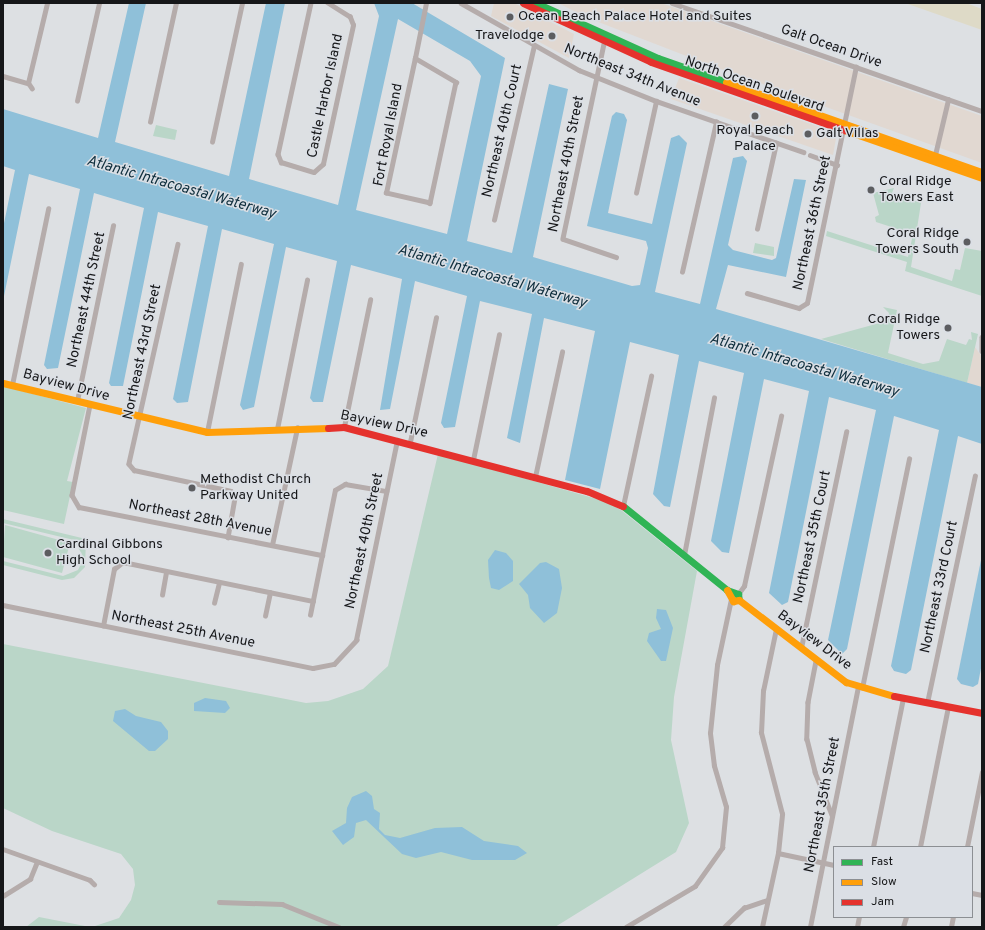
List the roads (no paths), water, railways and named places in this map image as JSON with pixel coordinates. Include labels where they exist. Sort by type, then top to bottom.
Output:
[{"type":"street","points":[[28,83],[47,3]]},
{"type":"street","points":[[77,102],[99,3]]},
{"type":"street","points":[[150,122],[176,3]]},
{"type":"street","points":[[212,142],[242,3]]},
{"type":"street","name":"Castle Harbor Island","points":[[310,3],[278,154],[281,162],[314,172],[321,168],[324,159],[353,25],[350,17],[328,3]]},
{"type":"street","points":[[415,58],[426,3]]},
{"type":"street","name":"Northeast 34th Avenue","points":[[461,3],[534,46],[595,76],[656,101],[803,152]]},
{"type":"street","name":"North Ocean Boulevard","points":[[523,3],[604,40],[843,127],[925,159],[982,178]]},
{"type":"street","name":"North Ocean Boulevard","points":[[536,3],[604,40]]},
{"type":"street","name":"Galt Ocean Drive","points":[[672,3],[982,111]]},
{"type":"street","name":"Northeast 40th Street","points":[[604,40],[595,76],[563,239],[616,257]]},
{"type":"street","name":"Northeast 40th Court","points":[[494,220],[534,46]]},
{"type":"street","name":"Fort Royal Island","points":[[415,58],[456,82],[430,203],[386,193],[415,58]]},
{"type":"street","name":"Northeast 36th Street","points":[[747,293],[799,308],[807,303],[856,68]]},
{"type":"street","points":[[3,76],[28,83],[32,89]]},
{"type":"street","points":[[925,159],[935,156],[948,100]]},
{"type":"street","points":[[636,193],[656,101]]},
{"type":"street","points":[[682,272],[716,122]]},
{"type":"street","name":"North Ocean Boulevard","points":[[843,127],[982,172]]},
{"type":"street","points":[[757,229],[776,143]]},
{"type":"street","points":[[810,155],[837,165]]},
{"type":"street","points":[[12,385],[48,209]]},
{"type":"street","name":"Northeast 44th Street","points":[[77,401],[113,226]]},
{"type":"street","name":"Northeast 43rd Street","points":[[178,244],[129,464],[134,470],[233,493],[228,537]]},
{"type":"street","points":[[207,432],[241,264]]},
{"type":"street","points":[[277,429],[307,280]]},
{"type":"street","points":[[344,427],[370,300]]},
{"type":"street","points":[[410,442],[436,318]]},
{"type":"street","points":[[473,460],[499,335]]},
{"type":"street","points":[[981,350],[982,337]]},
{"type":"street","points":[[535,477],[562,352]]},
{"type":"street","points":[[623,506],[651,376]]},
{"type":"street","name":"Bayview Drive","points":[[3,383],[140,418],[207,432],[344,427],[410,442],[535,477],[623,506],[733,596],[816,661],[860,688],[982,714]]},
{"type":"street","points":[[684,555],[714,398]]},
{"type":"street","name":"Northeast 28th Avenue","points":[[90,405],[72,495],[79,507],[322,555]]},
{"type":"street","points":[[626,927],[695,886],[722,848],[726,807],[714,766],[710,733],[717,665],[728,611],[733,596],[744,586],[781,416]]},
{"type":"street","points":[[272,545],[297,428]]},
{"type":"street","name":"Northeast 35th Court","points":[[801,648],[846,432]]},
{"type":"street","name":"Northeast 40th Street","points":[[352,646],[397,439]]},
{"type":"street","name":"Northeast 35th Street","points":[[810,927],[832,815],[909,460]]},
{"type":"street","name":"Northeast 33rd Court","points":[[927,703],[975,476]]},
{"type":"street","points":[[310,615],[322,555],[339,485],[386,491]]},
{"type":"street","points":[[103,626],[117,563],[313,601]]},
{"type":"street","points":[[162,595],[166,572]]},
{"type":"street","points":[[214,603],[219,583]]},
{"type":"street","points":[[265,616],[270,593]]},
{"type":"street","name":"Northeast 25th Avenue","points":[[3,605],[313,668],[334,664],[352,646]]},
{"type":"street","points":[[762,927],[778,853],[782,814],[761,733],[762,691],[776,629]]},
{"type":"street","points":[[816,661],[808,702],[807,739],[815,772],[832,815]]},
{"type":"street","points":[[873,846],[903,698]]},
{"type":"street","points":[[920,846],[948,707]]},
{"type":"street","points":[[967,846],[982,772]]},
{"type":"street","points":[[3,849],[90,880],[94,884]]},
{"type":"street","points":[[778,853],[833,865]]},
{"type":"street","points":[[3,896],[30,879],[37,862]]},
{"type":"street","points":[[724,927],[744,908],[767,900]]},
{"type":"street","points":[[219,902],[282,904],[339,927]]},
{"type":"water","name":"Atlantic Intracoastal Waterway","points":[[129,3],[146,3],[115,142],[229,176],[266,3],[285,3],[249,179],[338,205],[379,16],[374,3],[412,3],[505,58],[467,241],[512,253],[549,84],[568,89],[533,257],[632,286],[640,285],[648,248],[646,241],[587,226],[612,116],[616,112],[624,114],[627,120],[608,213],[652,224],[671,138],[679,135],[687,143],[655,292],[700,304],[733,158],[743,156],[747,161],[728,245],[733,250],[772,260],[776,258],[794,179],[806,180],[786,277],[728,265],[716,309],[982,387],[982,444],[958,436],[911,670],[906,674],[894,671],[891,666],[939,430],[894,416],[847,649],[842,654],[828,640],[876,410],[829,397],[788,602],[782,605],[769,593],[809,391],[764,379],[729,553],[722,552],[711,541],[744,373],[699,361],[670,507],[664,506],[653,494],[679,355],[630,342],[600,489],[565,480],[595,331],[544,318],[520,443],[507,438],[532,314],[480,301],[455,427],[444,428],[441,423],[467,296],[415,281],[390,409],[380,410],[402,279],[351,265],[323,402],[313,402],[310,398],[337,261],[286,247],[254,407],[243,410],[240,405],[274,244],[222,229],[188,402],[177,403],[173,399],[208,226],[158,212],[123,386],[111,386],[109,383],[144,208],[94,193],[58,368],[47,369],[44,365],[80,189],[29,174],[3,301],[3,228],[15,170],[3,166],[3,109],[98,138]],"holes":[[[398,19],[470,61],[481,76],[447,234],[356,210]]]},
{"type":"water","points":[[495,550],[506,553],[513,561],[513,581],[499,590],[491,588],[489,578],[488,560]]},
{"type":"water","points":[[982,555],[982,663],[978,684],[973,687],[961,684],[957,679]]},
{"type":"water","points":[[546,562],[559,569],[562,588],[557,613],[544,623],[530,608],[528,595],[519,584],[540,563]]},
{"type":"water","points":[[657,609],[666,610],[673,628],[666,661],[661,661],[647,641],[649,633],[661,629],[656,618]]},
{"type":"water","points":[[205,698],[226,701],[230,708],[225,713],[194,711],[194,703]]},
{"type":"water","points":[[125,709],[136,716],[161,722],[168,731],[168,739],[155,751],[149,751],[113,721],[115,711]]},
{"type":"water","points":[[366,791],[372,796],[374,809],[380,813],[379,829],[385,835],[400,838],[435,828],[462,827],[484,841],[518,846],[527,853],[515,860],[472,860],[441,852],[416,858],[402,854],[366,820],[356,823],[354,837],[343,845],[332,831],[346,823],[347,808],[352,797]]},
{"type":"place","name":"Ocean Beach Palace Hotel and Suites","points":[[510,17]]},
{"type":"place","name":"Travelodge","points":[[552,36]]},
{"type":"place","name":"Royal Beach Palace","points":[[755,116]]},
{"type":"place","name":"Galt Villas","points":[[808,134]]},
{"type":"place","name":"Coral Ridge Towers East","points":[[871,190]]},
{"type":"place","name":"Coral Ridge Towers South","points":[[967,242]]},
{"type":"place","name":"Coral Ridge Towers","points":[[948,328]]},
{"type":"place","name":"Methodist Church Parkway United","points":[[192,488]]},
{"type":"place","name":"Cardinal Gibbons High School","points":[[48,553]]}]
